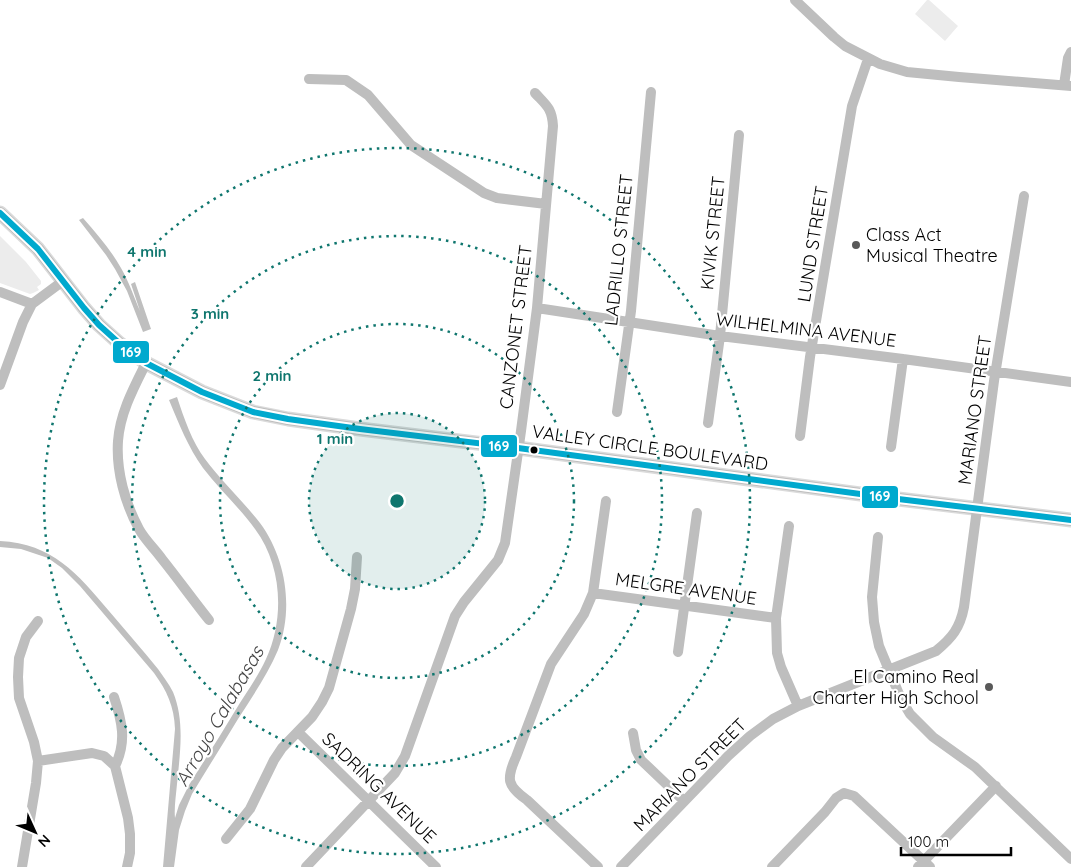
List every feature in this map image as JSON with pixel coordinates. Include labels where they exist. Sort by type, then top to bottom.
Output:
[{"type":"main road","name":"VALLEY CIRCLE BOULEVARD","points":[[0,213],[38,249],[84,308],[119,343],[146,363],[202,392],[269,416],[1071,520]]},
{"type":"street","points":[[795,0],[845,46],[868,59],[907,72],[1068,85],[1068,58],[1071,52]]},
{"type":"street","name":"LUND STREET","points":[[800,436],[810,357],[852,106],[868,59]]},
{"type":"street","points":[[309,79],[346,80],[368,95],[411,145],[484,193],[497,198],[546,204]]},
{"type":"street","name":"LADRILLO STREET","points":[[617,412],[629,322],[651,92]]},
{"type":"street","name":"CANZONET STREET","points":[[306,867],[395,773],[405,756],[455,616],[498,560],[505,543],[536,308],[553,126],[550,109],[535,93]]},
{"type":"street","name":"KIVIK STREET","points":[[708,423],[720,336],[739,135]]},
{"type":"street","name":"MARIANO STREET","points":[[621,867],[728,756],[773,719],[798,706],[936,651],[946,642],[959,625],[964,607],[995,372],[1024,196]]},
{"type":"street","points":[[0,385],[23,322],[32,304],[63,281]]},
{"type":"street","points":[[0,292],[32,304]]},
{"type":"street","name":"WILHELMINA AVENUE","points":[[536,308],[720,336],[1071,382]]},
{"type":"street","points":[[891,447],[903,359]]},
{"type":"street","points":[[146,363],[130,393],[118,440],[121,482],[128,504],[140,530],[208,620]]},
{"type":"street","points":[[598,867],[519,794],[510,782],[510,771],[551,664],[584,614],[593,593],[606,502]]},
{"type":"street","points":[[678,652],[697,513]]},
{"type":"street","points":[[789,526],[776,618],[777,653],[798,706]]},
{"type":"street","points":[[878,537],[872,597],[874,622],[879,646],[901,699],[910,714],[933,737],[968,761],[1071,859]]},
{"type":"street","points":[[226,839],[250,809],[274,760],[282,748],[312,717],[322,702],[328,688],[351,609],[355,589],[357,557]]},
{"type":"street","name":"MELGRE AVENUE","points":[[593,593],[776,618]]},
{"type":"street","points":[[22,867],[38,761],[34,742],[19,698],[18,678],[20,658],[26,637],[38,621]]},
{"type":"street","points":[[114,698],[120,716],[123,739],[120,756],[115,766]]},
{"type":"street","name":"SADRING AVENUE","points":[[298,732],[436,867]]},
{"type":"street","points":[[633,733],[636,750],[641,760],[684,801]]},
{"type":"street","points":[[38,761],[92,753],[104,756],[115,766],[130,834],[130,853],[127,867]]},
{"type":"street","points":[[772,867],[836,798],[844,793],[854,796],[924,865],[996,786]]},
{"type":"shaded area","points":[[927,0],[958,26],[945,41],[915,14]]},
{"type":"shaded area","points":[[83,218],[117,261],[140,311],[131,284],[135,282],[151,329],[143,332],[127,291],[106,255],[79,220]]},
{"type":"shaded area","points":[[0,236],[26,262],[41,281],[41,284],[37,287],[39,290],[30,294],[0,283]]},
{"type":"shaded area","points":[[177,397],[189,430],[200,452],[218,476],[260,523],[269,537],[276,552],[285,584],[286,618],[283,634],[274,659],[260,685],[192,794],[179,830],[174,867],[163,867],[175,729],[173,713],[163,686],[80,586],[62,568],[48,558],[21,549],[0,547],[0,541],[19,543],[49,554],[74,573],[86,584],[140,647],[168,683],[177,703],[180,726],[175,818],[189,785],[263,666],[272,643],[278,609],[275,575],[264,543],[249,521],[203,468],[193,452],[169,400]]},
{"type":"transit line","name":"169","points":[[0,213],[38,249],[84,308],[119,343],[146,363],[202,392],[253,412],[360,429],[1071,520]]},
{"type":"place","name":"Class Act Musical Theatre","points":[[856,245]]},
{"type":"place","name":"El Camino Real Charter High School","points":[[989,687]]},
{"type":"water label","name":"Arroyo Calabasas","points":[[219,716]]}]
